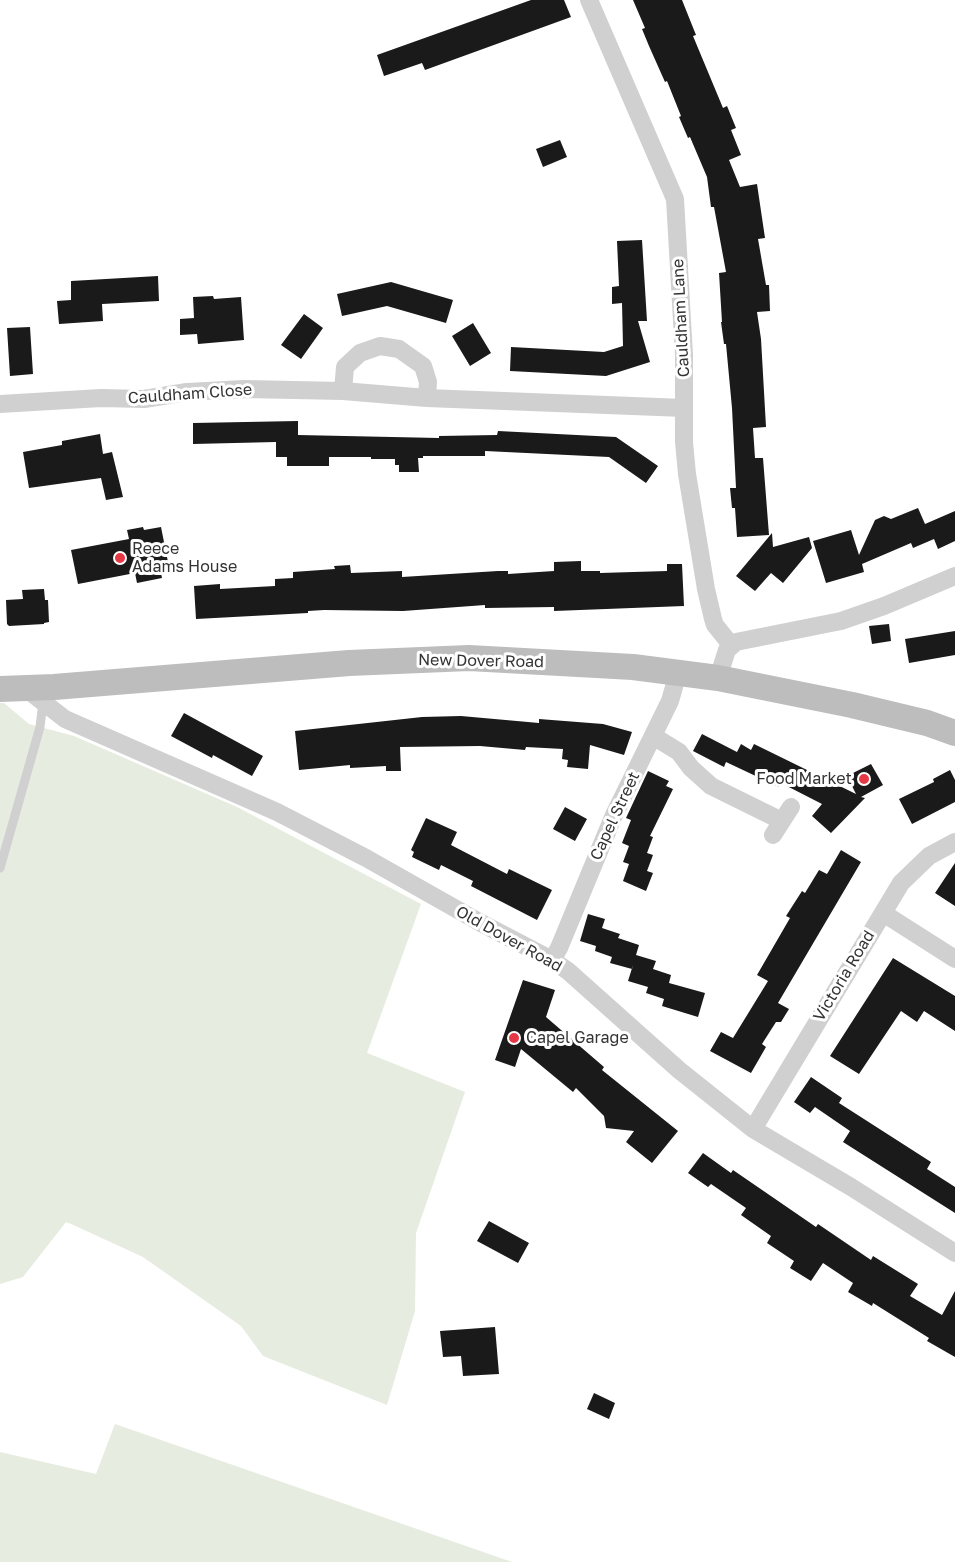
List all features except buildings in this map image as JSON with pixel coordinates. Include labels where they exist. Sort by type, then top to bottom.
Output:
[{"type":"main road","name":"New Dover Road","points":[[22,693],[408,660],[469,658],[675,671],[852,705],[927,723],[955,733]]},
{"type":"street","name":"Cauldham Lane","points":[[589,0],[675,199],[684,355],[684,442],[687,474],[706,589],[715,625],[731,645]]},
{"type":"street","points":[[343,391],[345,367],[360,353],[380,346],[399,349],[423,366],[428,382],[427,398]]},
{"type":"street","name":"Cauldham Close","points":[[0,404],[101,398],[144,399],[187,392],[244,389],[343,391],[427,398],[684,408]]},
{"type":"street","points":[[718,678],[727,650],[731,645],[745,639],[841,621],[884,606],[955,576]]},
{"type":"street","name":"Capel Street","points":[[552,960],[614,815],[673,694],[675,671]]},
{"type":"street","name":"Old Dover Road","points":[[22,693],[65,719],[278,812],[552,960],[568,971],[679,1070],[753,1129],[955,1252]]},
{"type":"street","points":[[653,736],[679,752],[691,768],[711,786],[782,821]]},
{"type":"street","name":"Victoria Road","points":[[753,1129],[901,883],[929,856],[955,842]]},
{"type":"street","points":[[883,913],[955,959]]},
{"type":"lane","points":[[0,868],[40,727],[22,693]]},
{"type":"shaded area","points":[[0,703],[4,703],[29,724],[74,736],[237,807],[421,904],[367,1053],[465,1092],[416,1233],[415,1311],[387,1405],[263,1356],[241,1326],[143,1257],[66,1222],[23,1277],[0,1284]]},
{"type":"shaded area","points":[[115,1424],[512,1562],[0,1562],[0,1452],[96,1474]]},
{"type":"place","name":"Reece Adams House","points":[[120,558]]},
{"type":"place","name":"Food Market","points":[[864,779]]},
{"type":"place","name":"Capel Garage","points":[[514,1038]]}]
